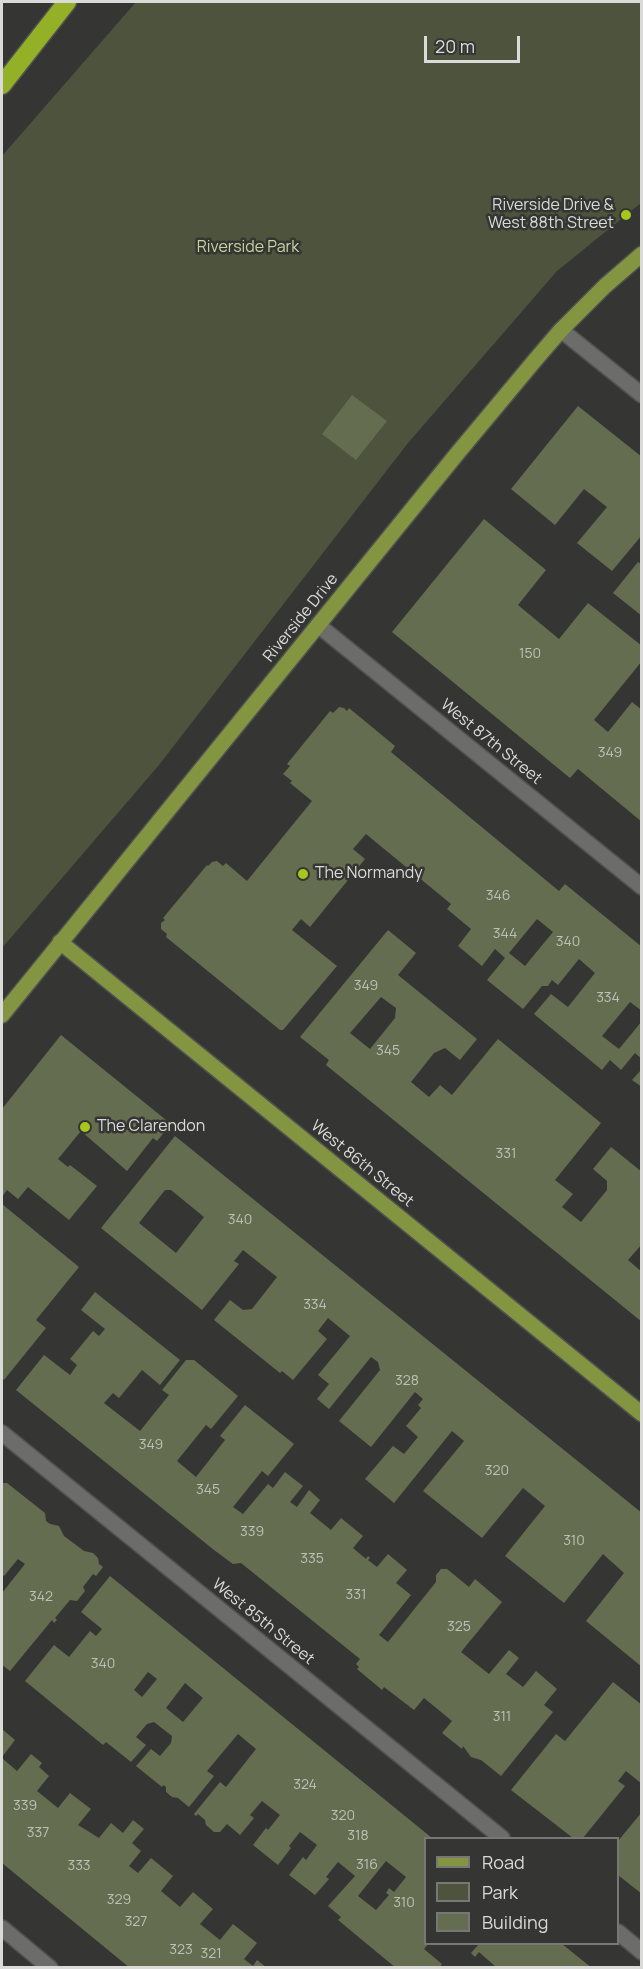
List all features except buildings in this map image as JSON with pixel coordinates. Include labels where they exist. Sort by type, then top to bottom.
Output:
[{"type":"highway","points":[[2,85],[67,2]]},
{"type":"main road","name":"Riverside Drive","points":[[2,1015],[456,455],[561,330],[604,286],[642,254]]},
{"type":"main road","name":"West 86th Street","points":[[60,942],[642,1414]]},
{"type":"street","points":[[561,330],[642,395]]},
{"type":"street","name":"West 87th Street","points":[[318,625],[642,887]]},
{"type":"street","name":"West 85th Street","points":[[2,1433],[500,1837]]},
{"type":"street","points":[[2,1928],[50,1968]]},
{"type":"street","points":[[619,1933],[642,1952]]},
{"type":"green space","name":"Riverside Park","points":[[136,2],[641,2],[641,203],[557,271],[408,443],[159,765],[2,948],[2,156]]},
{"type":"place","name":"Riverside Drive & West 88th Street","points":[[626,215]]},
{"type":"place","name":"The Normandy","points":[[303,874]]},
{"type":"place","name":"The Clarendon","points":[[85,1127]]}]
